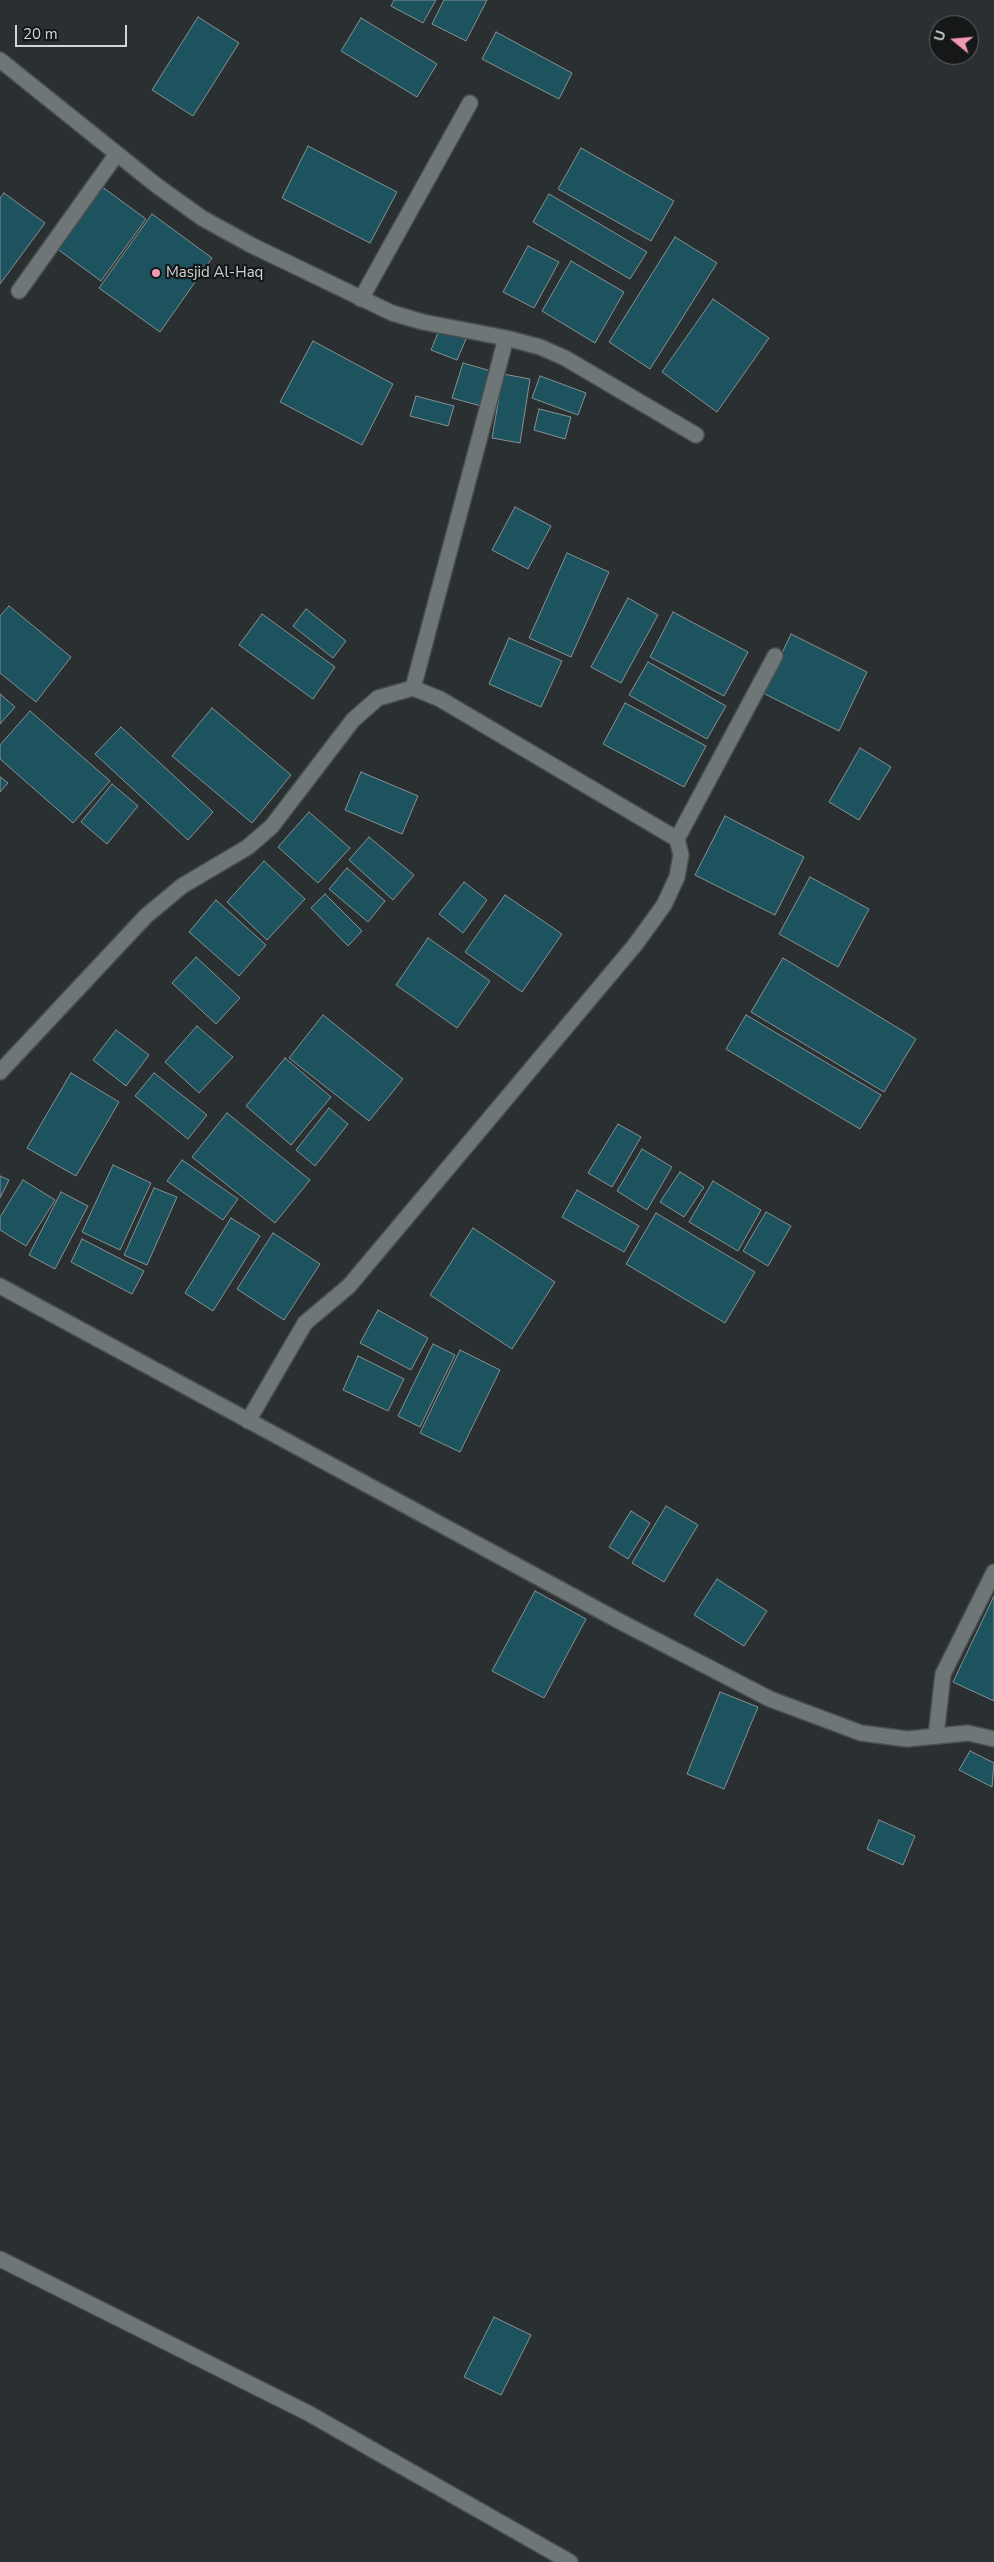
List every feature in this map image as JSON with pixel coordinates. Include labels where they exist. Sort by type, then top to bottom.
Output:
[{"type":"street","points":[[0,60],[116,155],[202,218],[251,245],[392,313],[423,322],[506,338],[540,347],[566,358],[696,435]]},
{"type":"street","points":[[361,299],[470,103]]},
{"type":"street","points":[[19,290],[116,155]]},
{"type":"street","points":[[413,688],[506,338]]},
{"type":"street","points":[[248,1421],[305,1323],[349,1286],[641,937],[664,905],[678,877],[681,855],[677,839],[775,656]]},
{"type":"street","points":[[0,1072],[88,975],[146,916],[182,886],[248,847],[272,826],[353,720],[378,698],[413,688],[440,699],[677,839]]},
{"type":"street","points":[[0,1286],[619,1621],[770,1699],[861,1733],[907,1739],[968,1733],[994,1738]]},
{"type":"street","points":[[936,1736],[943,1674],[994,1572]]},
{"type":"street","points":[[0,2259],[308,2414],[570,2562]]},
{"type":"building","points":[[394,0],[436,0],[423,23],[391,6]]},
{"type":"building","points":[[444,0],[487,0],[466,41],[432,24]]},
{"type":"building","points":[[198,17],[239,43],[193,116],[152,90]]},
{"type":"building","points":[[361,18],[437,64],[417,97],[341,51]]},
{"type":"building","points":[[496,32],[572,73],[559,99],[482,59]]},
{"type":"building","points":[[308,146],[397,192],[370,243],[282,198]]},
{"type":"building","points":[[581,148],[674,201],[651,241],[558,189]]},
{"type":"building","points":[[101,186],[146,219],[101,281],[56,248]]},
{"type":"building","points":[[4,193],[45,223],[0,284],[0,198]]},
{"type":"building","points":[[549,194],[647,252],[630,279],[533,222]]},
{"type":"building","name":"Masjid Al-Haq","points":[[152,214],[212,258],[160,332],[99,288]]},
{"type":"building","points":[[675,237],[717,263],[650,369],[609,342]]},
{"type":"building","points":[[528,246],[559,262],[534,308],[503,292]]},
{"type":"building","points":[[571,261],[624,292],[595,343],[542,311]]},
{"type":"building","points":[[713,299],[769,338],[717,412],[662,372]]},
{"type":"building","points":[[440,328],[466,339],[457,360],[431,350]]},
{"type":"building","points":[[313,341],[393,384],[362,445],[280,402]]},
{"type":"building","points":[[463,363],[491,371],[481,406],[452,398]]},
{"type":"building","points":[[503,374],[530,379],[520,443],[492,438]]},
{"type":"building","points":[[540,376],[586,393],[578,415],[532,398]]},
{"type":"building","points":[[416,396],[454,406],[448,426],[410,416]]},
{"type":"building","points":[[539,409],[571,417],[565,439],[534,430]]},
{"type":"building","points":[[515,507],[551,526],[528,569],[492,550]]},
{"type":"building","points":[[567,553],[609,572],[571,657],[529,638]]},
{"type":"building","points":[[628,598],[658,615],[621,683],[591,667]]},
{"type":"building","points":[[9,606],[71,657],[36,702],[0,673],[0,616]]},
{"type":"building","points":[[306,609],[346,641],[333,658],[293,626]]},
{"type":"building","points":[[673,612],[748,652],[724,696],[650,657]]},
{"type":"building","points":[[262,614],[335,667],[313,699],[239,645]]},
{"type":"building","points":[[791,634],[867,672],[839,731],[763,693]]},
{"type":"building","points":[[509,638],[562,661],[541,707],[489,684]]},
{"type":"building","points":[[648,662],[726,706],[707,739],[629,695]]},
{"type":"building","points":[[0,694],[15,707],[0,724]]},
{"type":"building","points":[[625,703],[706,746],[684,787],[603,744]]},
{"type":"building","points":[[212,708],[291,775],[252,823],[172,756]]},
{"type":"building","points":[[30,711],[110,781],[73,823],[0,759],[0,745]]},
{"type":"building","points":[[121,727],[213,812],[188,840],[95,754]]},
{"type":"building","points":[[860,748],[891,767],[859,820],[829,802]]},
{"type":"building","points":[[361,772],[418,796],[402,834],[345,810]]},
{"type":"building","points":[[0,777],[8,783],[0,792]]},
{"type":"building","points":[[112,784],[138,806],[107,844],[81,822]]},
{"type":"building","points":[[309,812],[350,848],[318,883],[278,847]]},
{"type":"building","points":[[725,816],[804,857],[775,915],[695,875]]},
{"type":"building","points":[[369,837],[414,875],[393,900],[349,860]]},
{"type":"building","points":[[264,861],[305,899],[267,940],[227,902]]},
{"type":"building","points":[[347,868],[385,901],[368,922],[329,889]]},
{"type":"building","points":[[810,877],[869,909],[838,967],[779,934]]},
{"type":"building","points":[[464,882],[487,900],[463,933],[439,914]]},
{"type":"building","points":[[325,894],[362,931],[348,946],[311,908]]},
{"type":"building","points":[[505,895],[562,934],[522,992],[465,952]]},
{"type":"building","points":[[216,900],[266,945],[239,976],[189,932]]},
{"type":"building","points":[[428,938],[490,981],[457,1028],[396,985]]},
{"type":"building","points":[[196,957],[240,998],[216,1024],[172,983]]},
{"type":"building","points":[[783,958],[916,1039],[884,1092],[751,1012]]},
{"type":"building","points":[[323,1015],[403,1079],[369,1121],[289,1058]]},
{"type":"building","points":[[746,1015],[881,1095],[860,1129],[726,1049]]},
{"type":"building","points":[[197,1026],[233,1057],[199,1093],[165,1062]]},
{"type":"building","points":[[116,1030],[149,1055],[126,1086],[93,1060]]},
{"type":"building","points":[[285,1058],[331,1097],[291,1145],[246,1106]]},
{"type":"building","points":[[71,1073],[119,1102],[76,1176],[27,1148]]},
{"type":"building","points":[[154,1073],[207,1115],[188,1139],[135,1096]]},
{"type":"building","points":[[329,1108],[348,1124],[315,1166],[296,1150]]},
{"type":"building","points":[[227,1113],[310,1180],[275,1223],[192,1157]]},
{"type":"building","points":[[618,1124],[641,1137],[612,1187],[588,1173]]},
{"type":"building","points":[[642,1149],[672,1167],[647,1210],[617,1191]]},
{"type":"building","points":[[182,1160],[238,1199],[223,1220],[167,1181]]},
{"type":"building","points":[[113,1165],[151,1183],[120,1250],[82,1232]]},
{"type":"building","points":[[680,1172],[704,1187],[684,1217],[660,1202]]},
{"type":"building","points":[[0,1176],[9,1180],[0,1198]]},
{"type":"building","points":[[23,1180],[55,1200],[26,1246],[0,1230],[0,1217]]},
{"type":"building","points":[[713,1181],[761,1210],[738,1251],[689,1222]]},
{"type":"building","points":[[154,1188],[177,1197],[147,1265],[124,1255]]},
{"type":"building","points":[[577,1190],[639,1226],[624,1252],[562,1217]]},
{"type":"building","points":[[61,1192],[88,1206],[55,1269],[29,1255]]},
{"type":"building","points":[[766,1212],[791,1226],[768,1266],[743,1251]]},
{"type":"building","points":[[656,1213],[755,1272],[725,1323],[626,1264]]},
{"type":"building","points":[[231,1218],[260,1236],[213,1311],[185,1293]]},
{"type":"building","points":[[473,1228],[555,1282],[512,1349],[430,1295]]},
{"type":"building","points":[[273,1233],[320,1264],[284,1320],[237,1289]]},
{"type":"building","points":[[82,1239],[144,1271],[132,1294],[71,1262]]},
{"type":"building","points":[[378,1310],[428,1338],[411,1370],[360,1343]]},
{"type":"building","points":[[433,1344],[455,1355],[420,1427],[398,1416]]},
{"type":"building","points":[[460,1350],[500,1370],[460,1452],[420,1433]]},
{"type":"building","points":[[358,1356],[404,1379],[388,1411],[343,1390]]},
{"type":"building","points":[[666,1506],[698,1525],[664,1582],[632,1563]]},
{"type":"building","points":[[631,1511],[650,1523],[628,1559],[609,1547]]},
{"type":"building","points":[[717,1579],[767,1611],[744,1646],[694,1615]]},
{"type":"building","points":[[535,1591],[586,1619],[544,1698],[492,1671]]},
{"type":"building","points":[[994,1596],[994,1701],[953,1682]]},
{"type":"building","points":[[720,1692],[758,1707],[724,1789],[687,1774]]},
{"type":"building","points":[[970,1751],[994,1763],[992,1787],[959,1770]]},
{"type":"building","points":[[879,1820],[915,1836],[903,1865],[867,1849]]},
{"type":"building","points":[[494,2317],[531,2335],[501,2395],[464,2377]]},
{"type":"place","name":"Masjid Al-Haq","points":[[156,273]]}]
